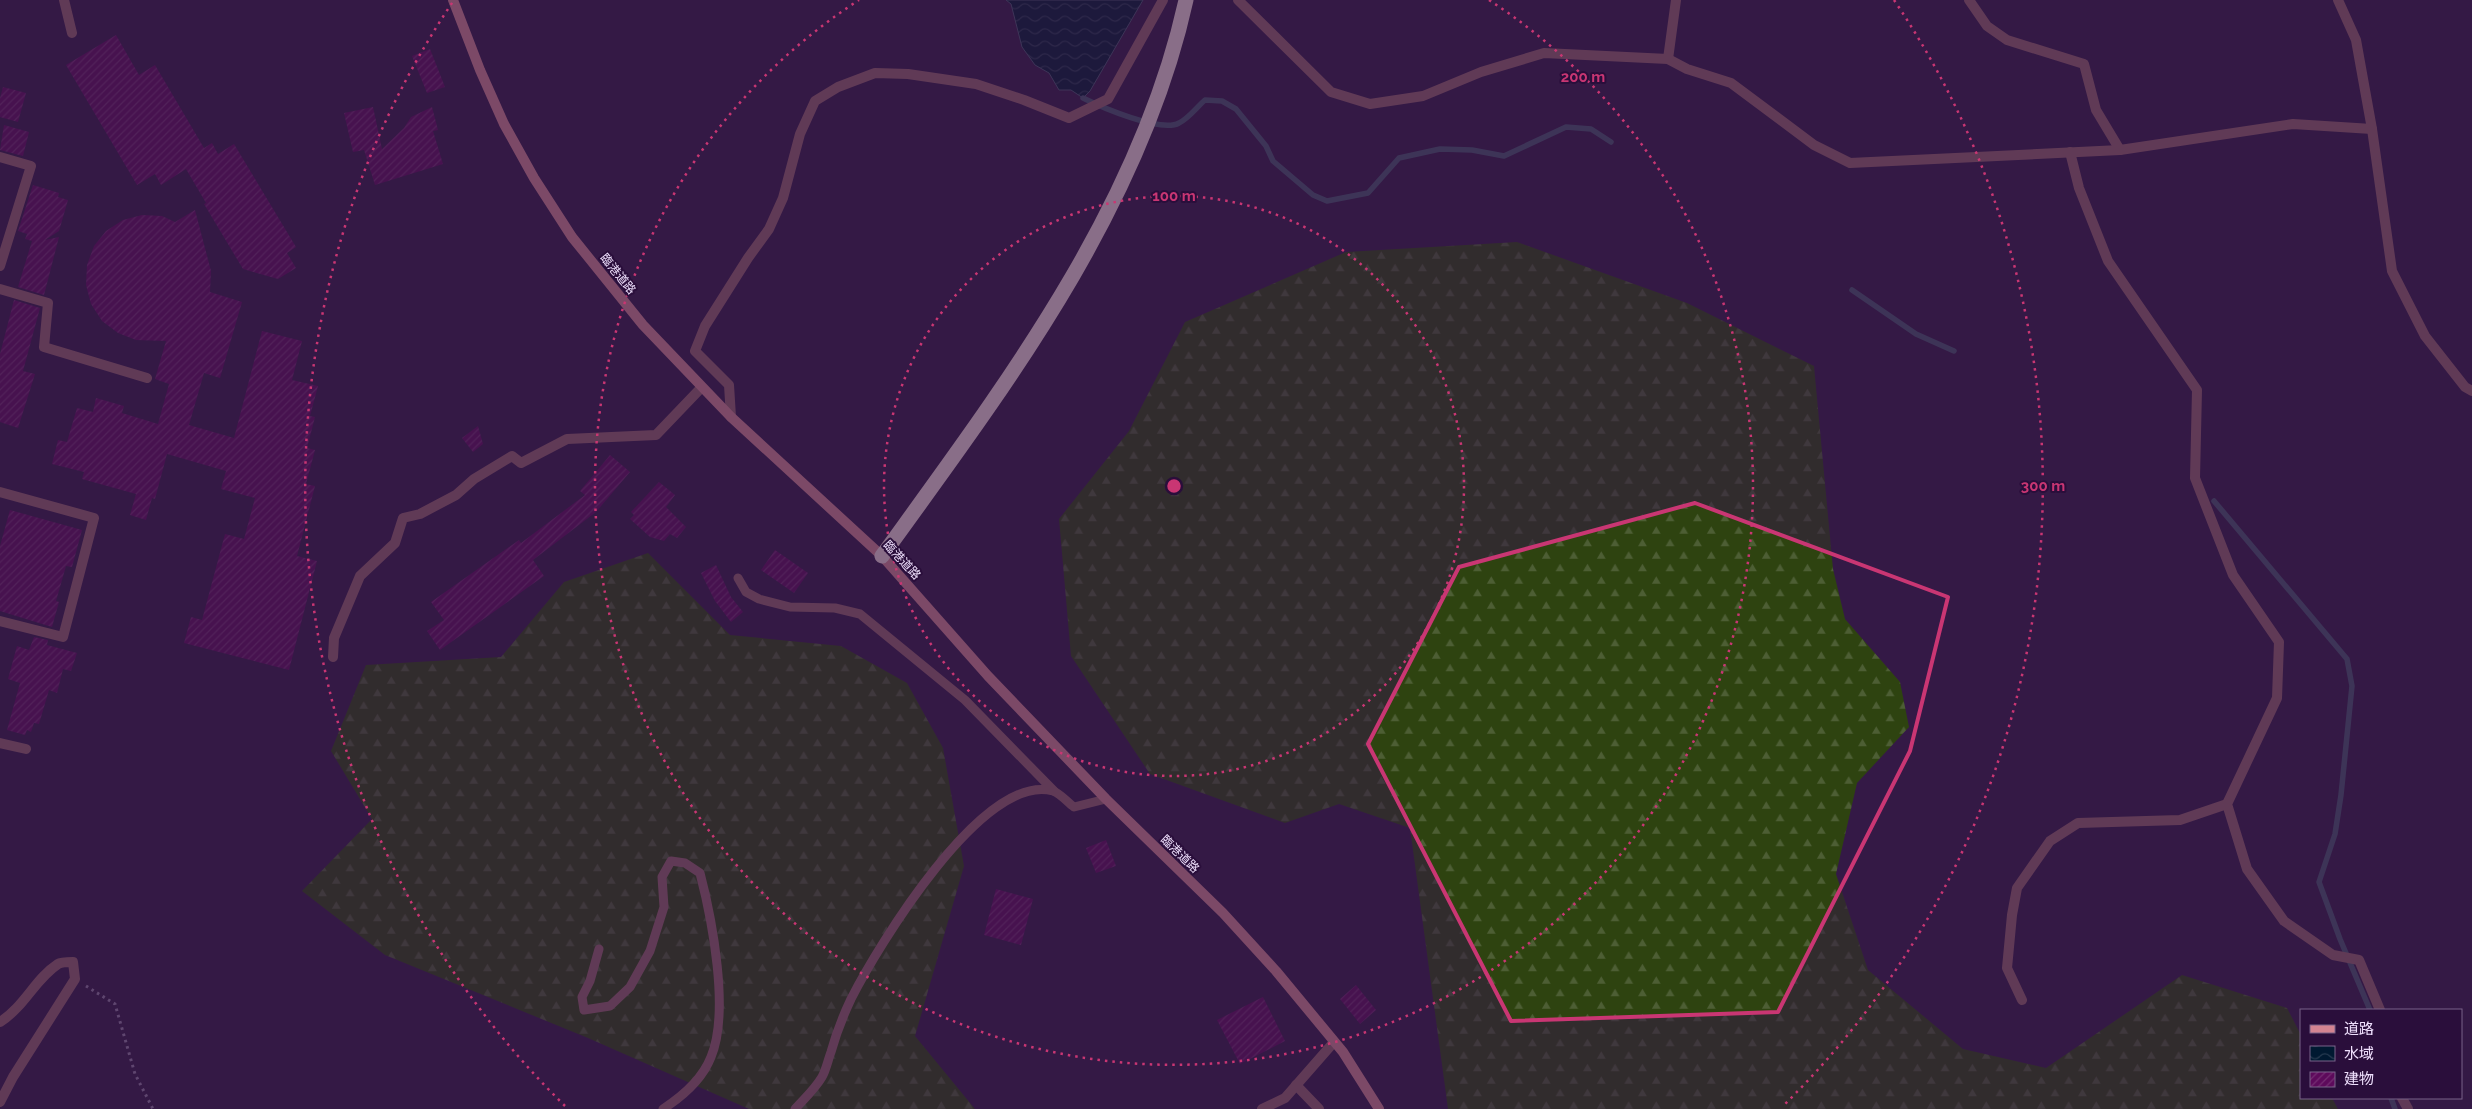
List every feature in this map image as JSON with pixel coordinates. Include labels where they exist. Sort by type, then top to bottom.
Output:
[{"type":"highway","points":[[882,556],[996,399],[1051,314],[1098,230],[1131,161],[1160,87],[1186,0]]},
{"type":"street","points":[[64,0],[72,33]]},
{"type":"street","name":"臨港道路","points":[[453,0],[480,70],[504,124],[553,208],[572,237],[643,325],[701,388],[731,417],[882,556],[988,676],[1106,799],[1223,913],[1276,971],[1334,1042],[1380,1109]]},
{"type":"street","points":[[731,417],[729,385],[696,351],[705,326],[748,258],[769,229],[783,198],[800,134],[815,100],[838,87],[875,73],[908,74],[976,84],[1069,118],[1085,112],[1108,99],[1163,0]]},
{"type":"street","points":[[1238,0],[1331,92],[1370,104],[1423,96],[1481,72],[1544,53],[1668,59],[1687,70],[1731,83],[1814,145],[1850,163],[2120,150],[2293,124],[2372,129]]},
{"type":"street","points":[[1668,59],[1676,0]]},
{"type":"street","points":[[1969,0],[1988,26],[2007,40],[2084,64],[2096,110],[2120,150]]},
{"type":"street","points":[[2338,0],[2356,40],[2372,129],[2392,270],[2425,336],[2465,388],[2472,391]]},
{"type":"street","points":[[2070,152],[2079,188],[2108,261],[2197,390],[2194,478],[2233,575],[2279,642],[2276,698],[2227,804],[2247,869],[2284,921],[2333,955],[2359,960],[2380,1009]]},
{"type":"street","points":[[0,157],[31,166],[0,266]]},
{"type":"street","points":[[0,289],[48,303],[44,347],[148,378]]},
{"type":"street","points":[[332,657],[334,638],[360,576],[395,542],[403,518],[420,514],[456,495],[474,479],[512,456],[521,463],[567,439],[656,435],[701,388]]},
{"type":"street","points":[[0,492],[94,518],[63,637],[0,621]]},
{"type":"street","points":[[0,743],[26,749]]},
{"type":"street","points":[[2022,1000],[2007,968],[2012,915],[2018,888],[2050,841],[2078,822],[2180,820],[2227,804]]},
{"type":"street","points":[[0,1022],[15,1012],[36,985],[59,963],[73,962],[75,979],[12,1077],[0,1102]]},
{"type":"street","points":[[1262,1109],[1285,1098],[1334,1042]]},
{"type":"street","points":[[1296,1085],[1319,1109]]},
{"type":"lane","points":[[738,578],[746,592],[759,600],[790,607],[835,608],[860,614],[965,700],[1054,791],[1074,807],[1106,799]]},
{"type":"lane","points":[[795,1109],[822,1077],[838,1028],[851,1000],[882,942],[922,884],[976,824],[1008,801],[1029,791],[1054,791]]},
{"type":"lane","points":[[599,948],[590,981],[582,997],[584,1010],[610,1006],[630,987],[650,951],[664,907],[662,877],[671,861],[685,863],[700,873],[718,969],[718,1028],[711,1057],[686,1094],[663,1109]]},
{"type":"path","points":[[75,979],[115,1004],[135,1074],[153,1109]]},
{"type":"highlighted area","points":[[1695,503],[1948,597],[1910,751],[1778,1012],[1511,1021],[1368,744],[1459,567]]},
{"type":"green space","points":[[1517,242],[1687,303],[1814,366],[1833,569],[1845,619],[1900,682],[1909,727],[1857,783],[1836,874],[1868,970],[1963,1049],[2046,1068],[2182,975],[2287,1008],[2300,1033],[2300,1099],[2333,1099],[2338,1109],[1448,1109],[1410,828],[1339,804],[1285,823],[1150,774],[1071,656],[1059,519],[1129,431],[1185,322],[1346,252]]},
{"type":"green space","points":[[648,553],[730,635],[841,646],[907,683],[943,748],[964,866],[915,1036],[975,1109],[749,1109],[588,1038],[385,955],[302,891],[372,819],[331,751],[366,665],[501,657],[564,582]]},
{"type":"water","points":[[1006,0],[1143,0],[1090,91],[1083,98],[1071,90],[1059,90],[1049,73],[1035,65],[1022,47],[1011,4]]},
{"type":"building","points":[[116,35],[139,75],[155,65],[204,148],[212,143],[218,154],[234,144],[296,247],[287,253],[296,268],[278,279],[243,269],[204,204],[206,203],[186,169],[161,185],[155,174],[137,185],[66,65]]},
{"type":"building","points":[[430,49],[445,87],[427,93],[412,56]]},
{"type":"building","points":[[3,87],[26,93],[18,122],[0,117],[0,98]]},
{"type":"building","points":[[373,107],[382,149],[404,128],[411,117],[432,107],[438,130],[433,131],[443,164],[375,185],[364,150],[353,152],[344,113]]},
{"type":"building","points":[[4,125],[29,132],[23,156],[0,150]]},
{"type":"building","points":[[33,185],[59,193],[58,197],[68,200],[59,231],[45,240],[59,237],[44,295],[18,287],[32,241],[25,239],[27,234],[18,231]]},
{"type":"building","points":[[195,210],[211,271],[210,292],[242,302],[220,378],[204,373],[189,425],[234,438],[262,331],[302,341],[292,380],[318,386],[310,416],[315,417],[307,448],[315,450],[306,484],[315,486],[297,556],[317,561],[289,670],[184,643],[191,617],[202,620],[225,534],[244,539],[255,498],[221,489],[226,471],[167,454],[155,499],[152,498],[146,520],[130,515],[136,494],[82,479],[84,472],[52,464],[58,440],[67,442],[77,408],[93,412],[96,398],[124,406],[122,413],[158,424],[169,384],[155,379],[166,341],[136,340],[118,333],[102,321],[91,304],[86,285],[87,265],[94,246],[106,231],[123,220],[142,215],[162,216],[175,222]]},
{"type":"building","points":[[14,300],[40,308],[23,371],[35,374],[18,428],[0,422],[0,354]]},
{"type":"building","points":[[478,426],[483,444],[473,452],[462,438]]},
{"type":"building","points":[[610,455],[630,472],[596,512],[533,560],[544,576],[440,650],[427,631],[444,620],[431,602],[519,540],[521,543],[585,495],[580,491]]},
{"type":"building","points":[[659,482],[675,495],[666,507],[686,527],[677,538],[670,534],[664,541],[650,537],[630,519],[634,515],[631,512]]},
{"type":"building","points":[[10,510],[82,530],[72,567],[66,566],[56,601],[59,602],[52,627],[0,611],[0,546]]},
{"type":"building","points":[[775,550],[808,573],[794,593],[761,570]]},
{"type":"building","points":[[716,565],[731,597],[743,612],[731,622],[715,601],[701,573]]},
{"type":"building","points":[[34,637],[48,640],[47,645],[77,653],[71,671],[63,669],[57,693],[49,690],[39,724],[34,723],[31,732],[27,730],[25,735],[7,730],[20,683],[8,679],[17,646],[29,650]]},
{"type":"building","points":[[1106,840],[1116,866],[1096,873],[1086,848]]},
{"type":"building","points":[[996,889],[1033,899],[1021,945],[984,935]]},
{"type":"building","points":[[1356,985],[1376,1010],[1360,1024],[1340,999]]},
{"type":"building","points":[[1263,997],[1285,1041],[1240,1064],[1217,1020]]},
{"type":"waterway","points":[[1083,98],[1131,118],[1159,125],[1179,123],[1186,119],[1205,100],[1222,101],[1236,109],[1266,146],[1273,161],[1313,195],[1327,201],[1368,193],[1399,158],[1440,149],[1472,150],[1504,156],[1566,127],[1591,129],[1611,142]]},
{"type":"waterway","points":[[1852,290],[1916,334],[1954,351]]},
{"type":"waterway","points":[[2214,501],[2347,659],[2352,686],[2341,795],[2335,834],[2319,882],[2340,939],[2370,1009]]},
{"type":"waterway","points":[[2391,1099],[2395,1109]]}]
